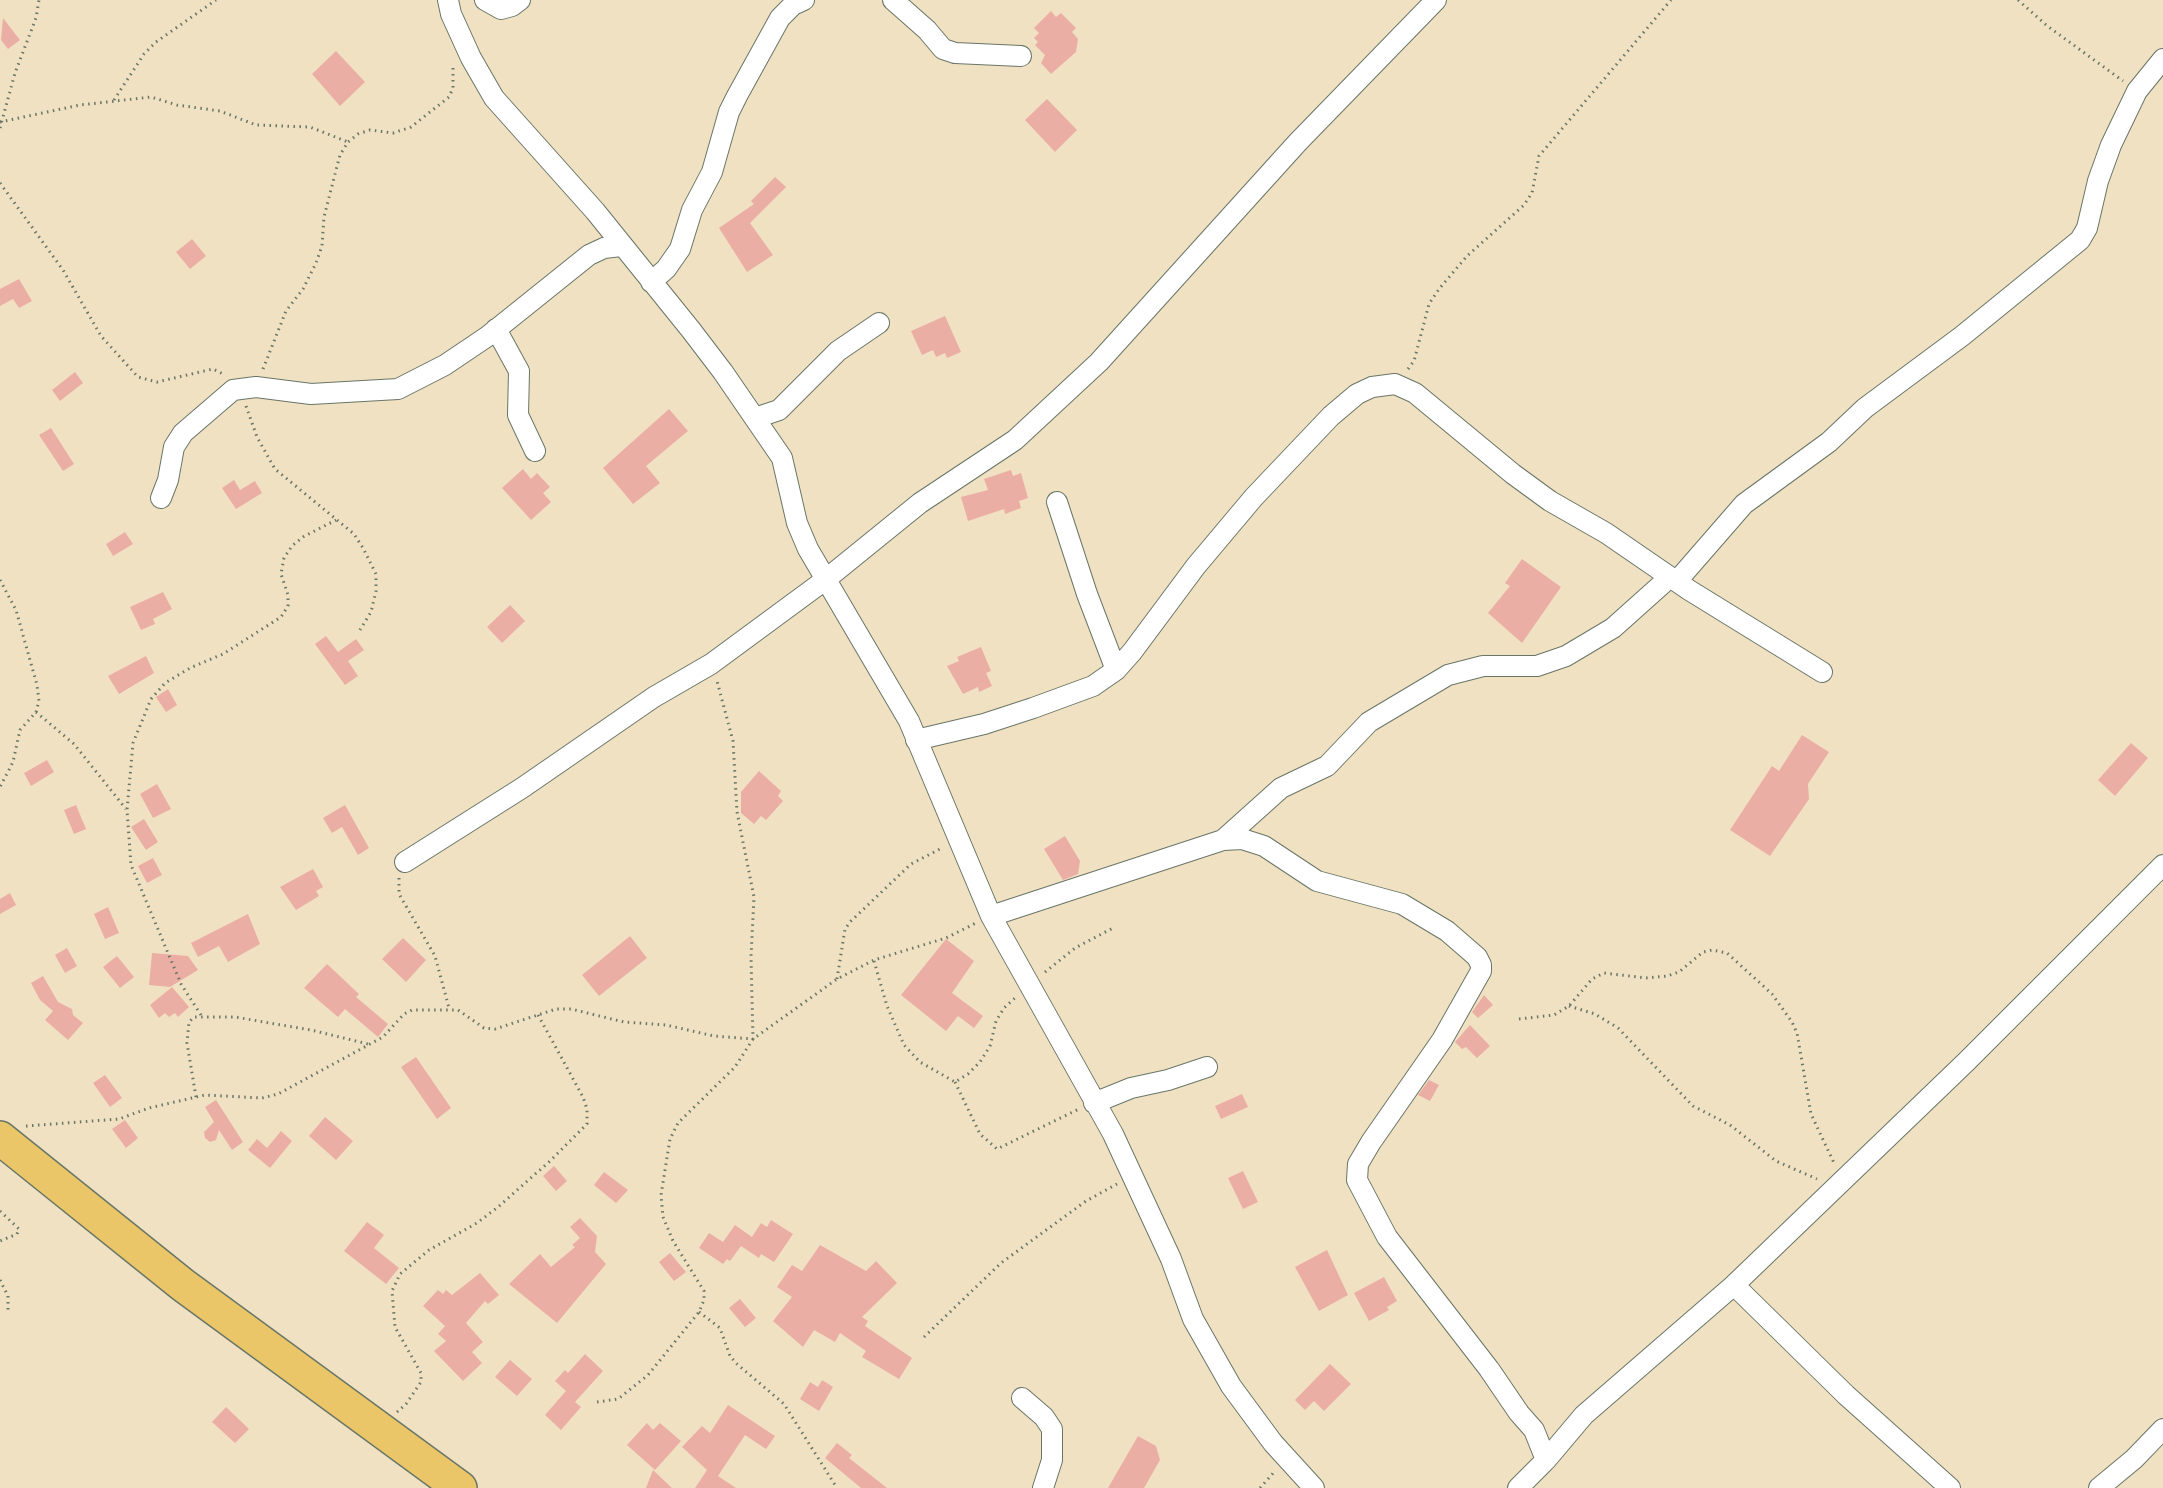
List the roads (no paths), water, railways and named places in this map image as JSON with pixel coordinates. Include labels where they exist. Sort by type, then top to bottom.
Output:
[{"type":"highway","points":[[11,1132],[183,1285],[460,1488]]},
{"type":"street","points":[[448,0],[462,39],[494,98],[596,211],[621,246],[723,372],[782,458],[797,523],[825,580],[909,721],[991,916],[1113,1134],[1171,1259],[1193,1320],[1231,1386],[1273,1443],[1314,1488]]},
{"type":"street","points":[[485,0],[501,9],[512,6],[520,0]]},
{"type":"street","points":[[651,282],[666,269],[680,249],[692,210],[712,172],[729,112],[785,6],[804,0]]},
{"type":"street","points":[[892,0],[920,23],[944,49],[955,53],[1021,56]]},
{"type":"street","points":[[405,862],[522,788],[654,697],[711,664],[825,580],[921,503],[1015,440],[1099,362],[1298,142],[1436,0]]},
{"type":"street","points":[[1223,840],[1281,788],[1327,766],[1369,722],[1448,675],[1483,666],[1537,666],[1566,656],[1612,628],[1674,579],[1744,504],[1829,441],[1865,408],[1962,336],[2080,240],[2087,228],[2098,181],[2111,145],[2137,91],[2163,59]]},
{"type":"street","points":[[161,498],[168,480],[174,447],[183,434],[219,400],[248,387],[311,394],[398,389],[445,364],[496,329],[589,255],[604,248],[621,246]]},
{"type":"street","points":[[755,418],[779,410],[838,351],[879,323]]},
{"type":"street","points":[[496,329],[519,371],[518,415],[535,451]]},
{"type":"street","points":[[916,740],[984,724],[1033,708],[1093,686],[1116,670],[1196,566],[1254,497],[1331,416],[1357,394],[1372,387],[1395,384],[1415,393],[1550,501],[1606,533],[1674,579],[1822,672]]},
{"type":"street","points":[[1057,502],[1087,594],[1116,670]]},
{"type":"street","points":[[991,916],[1223,840],[1242,839],[1264,846],[1317,881],[1402,904],[1447,931],[1477,957],[1481,971],[1442,1040],[1371,1142],[1358,1164],[1357,1180],[1387,1238],[1534,1430],[1546,1460]]},
{"type":"street","points":[[1518,1488],[1546,1460],[1584,1415],[1734,1285],[1837,1187],[2163,865]]},
{"type":"street","points":[[1095,1104],[1131,1088],[1168,1080],[1207,1066]]},
{"type":"street","points":[[1734,1285],[1846,1395],[1950,1488]]},
{"type":"street","points":[[1022,1398],[1044,1417],[1052,1429],[1054,1444],[1052,1461],[1043,1488]]},
{"type":"street","points":[[2099,1488],[2134,1459],[2163,1429]]}]
